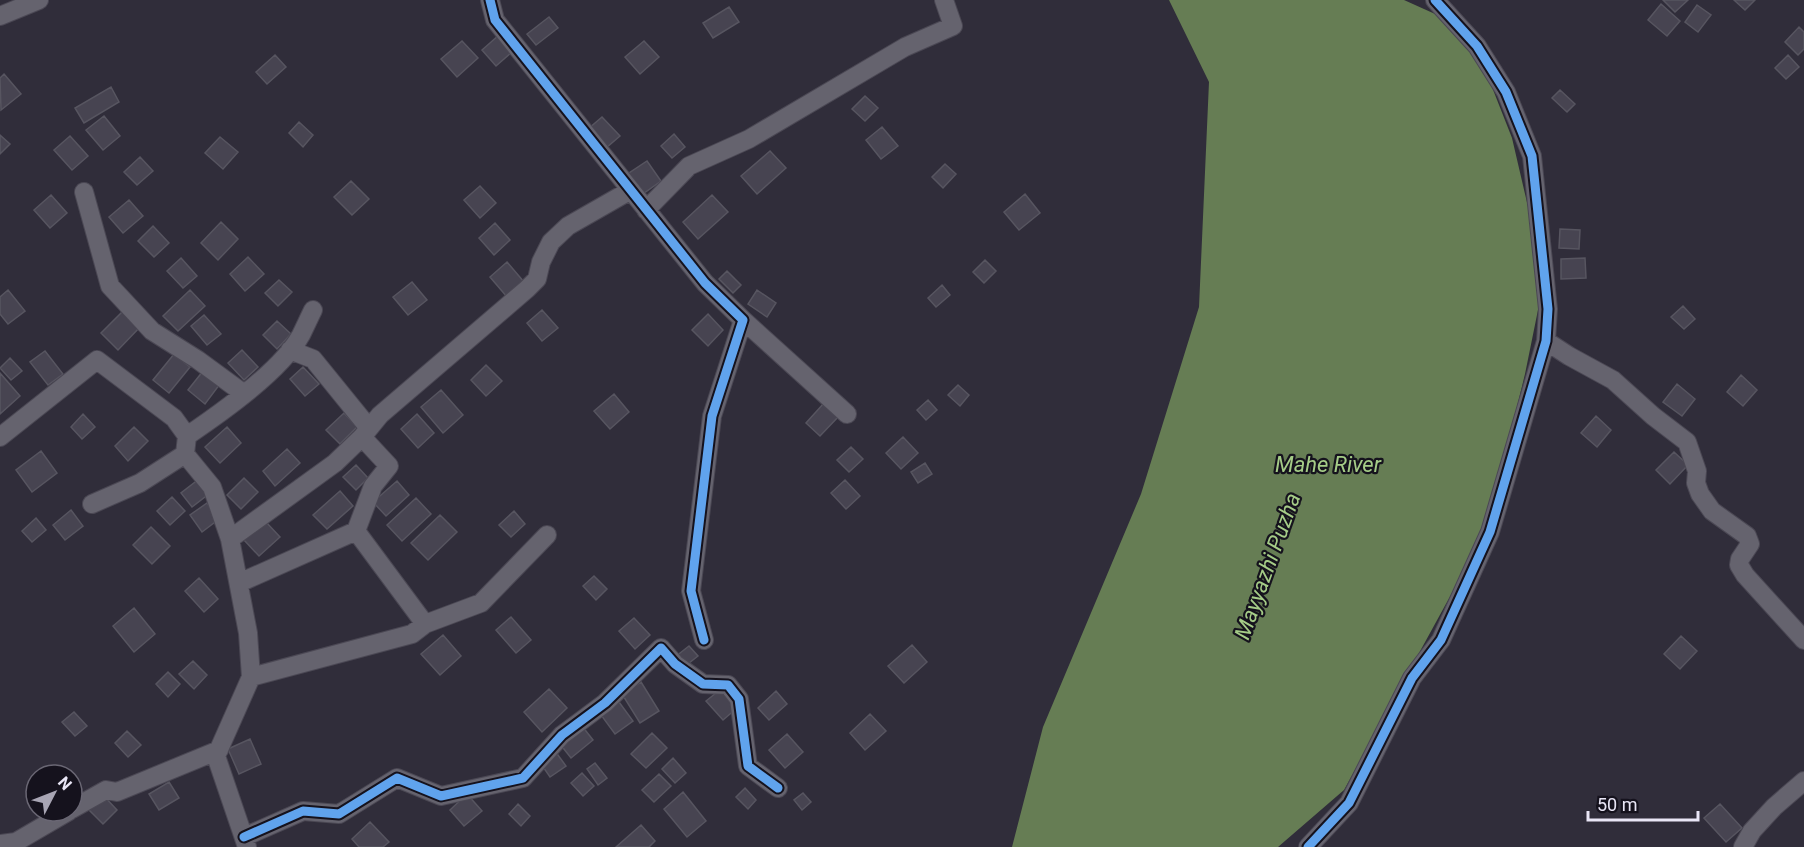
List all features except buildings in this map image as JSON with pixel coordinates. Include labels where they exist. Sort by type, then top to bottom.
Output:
[{"type":"street","points":[[0,16],[39,0]]},
{"type":"street","points":[[490,0],[495,20],[705,283],[847,414]]},
{"type":"street","points":[[646,210],[689,165],[749,139],[905,47],[953,26],[944,0]]},
{"type":"street","points":[[1314,845],[1349,803],[1412,678],[1442,640],[1490,532],[1546,341],[1548,309],[1532,156],[1506,92],[1477,46],[1435,0]]},
{"type":"street","points":[[230,539],[335,463],[380,415],[434,371],[537,279],[541,262],[551,242],[568,226],[631,190]]},
{"type":"street","points":[[84,192],[110,286],[152,331],[198,360],[243,393]]},
{"type":"street","points":[[92,504],[140,483],[277,366],[300,337],[313,310]]},
{"type":"street","points":[[704,640],[690,591],[712,417],[743,320]]},
{"type":"street","points":[[1546,341],[1613,380],[1653,416],[1687,442],[1697,471],[1696,483],[1700,494],[1712,511],[1747,536],[1750,544],[1740,559],[1739,565],[1744,575],[1804,640]]},
{"type":"street","points":[[239,583],[356,531],[373,486],[389,466],[313,359],[290,350]]},
{"type":"street","points":[[0,437],[97,360],[174,418],[186,445],[212,487],[230,539],[248,633],[251,678],[216,756],[246,842],[303,811],[339,814],[397,778],[441,796],[523,778],[562,735],[605,703],[660,648],[675,664],[703,684],[728,685],[739,699],[748,766],[778,788]]},
{"type":"street","points":[[356,531],[425,624]]},
{"type":"street","points":[[251,678],[412,634],[425,624],[481,603],[547,536]]},
{"type":"street","points":[[84,802],[106,790],[117,792],[219,750]]},
{"type":"street","points":[[1743,847],[1752,831],[1804,780]]},
{"type":"street","points":[[0,844],[16,842],[48,823]]},
{"type":"water","name":"Mahe River","points":[[1169,0],[1404,0],[1444,18],[1479,54],[1512,138],[1532,224],[1539,305],[1525,374],[1487,529],[1344,790],[1278,847],[1012,847],[1043,727],[1141,494],[1199,307],[1209,82]]},
{"type":"cycle path","points":[[490,0],[495,20],[705,283],[743,320],[712,416],[691,591],[704,640]]},
{"type":"cycle path","points":[[1308,847],[1349,803],[1412,678],[1441,640],[1490,532],[1546,341],[1548,309],[1532,156],[1506,92],[1477,46],[1435,0]]},
{"type":"cycle path","points":[[244,837],[303,811],[339,814],[397,778],[441,796],[523,778],[562,735],[605,703],[661,648],[675,664],[703,684],[728,685],[739,699],[748,766],[778,788]]},
{"type":"water label","name":"Mayyazhi Puzha","points":[[1267,566]]}]
